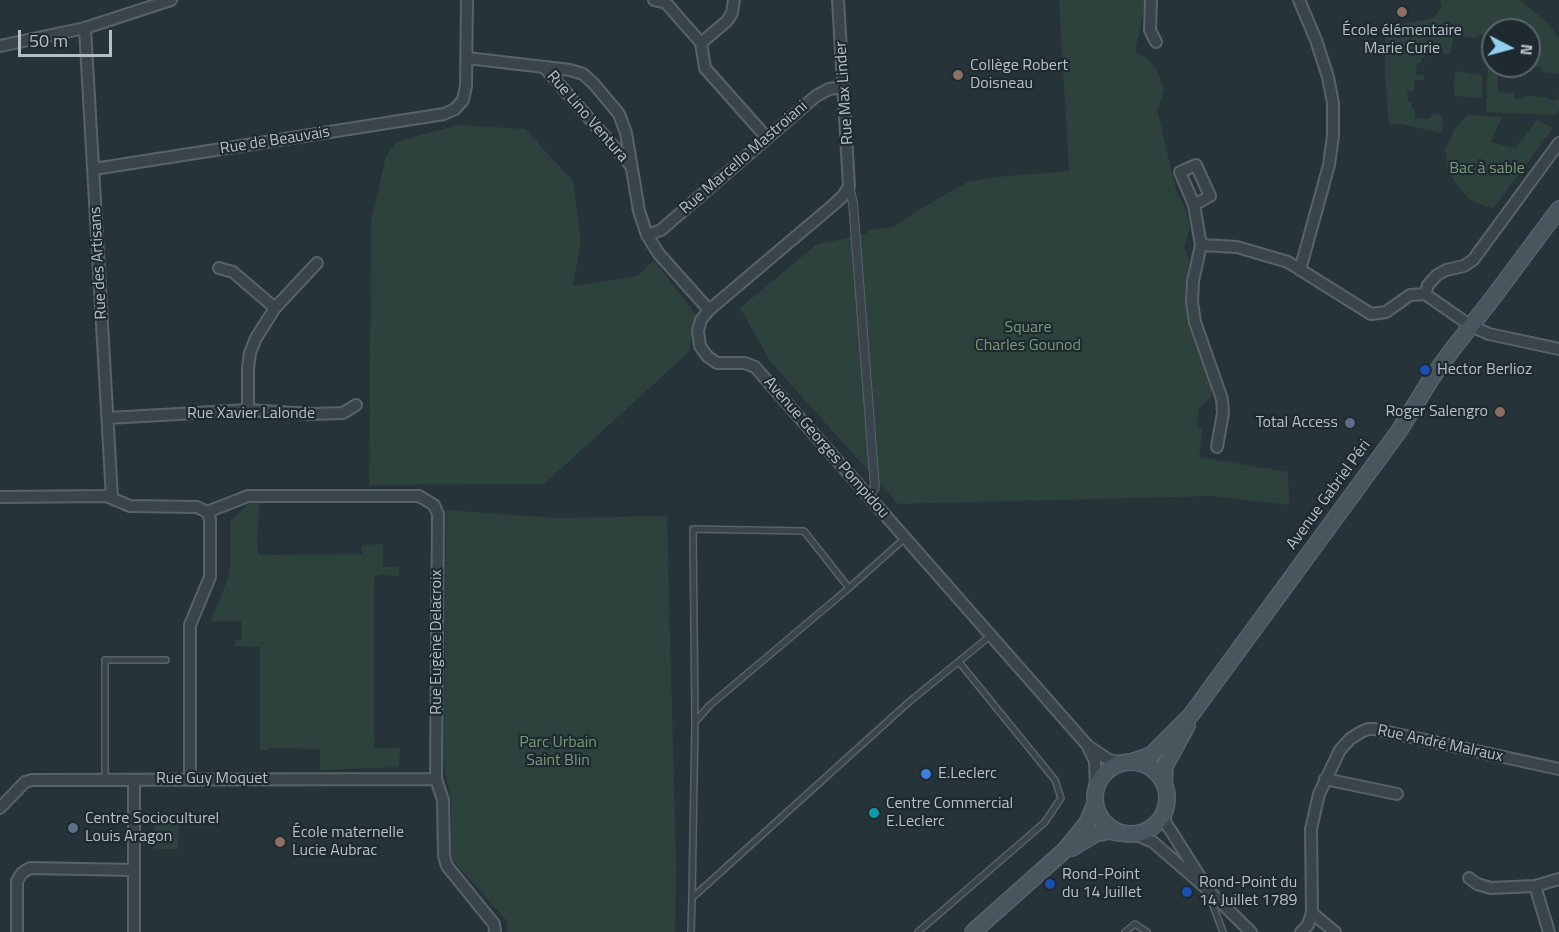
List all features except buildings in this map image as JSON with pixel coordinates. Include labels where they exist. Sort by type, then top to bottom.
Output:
[{"type":"main road","name":"Avenue Gabriel Péri","points":[[1127,763],[1151,755],[1191,715],[1399,431],[1431,379],[1559,209]]},
{"type":"main road","name":"Avenue Gabriel Péri","points":[[1164,783],[1165,766],[1191,715]]},
{"type":"main road","points":[[973,932],[1048,866],[1080,832],[1102,776],[1110,769],[1127,763],[1141,763],[1151,768],[1164,783],[1167,795],[1164,812],[1156,825],[1137,835],[1109,831],[1095,834],[1048,866]]},
{"type":"main road","points":[[1096,796],[1100,817],[1107,825],[1119,832]]},
{"type":"street","points":[[0,46],[85,28],[171,0]]},
{"type":"street","points":[[467,0],[467,58]]},
{"type":"street","points":[[654,0],[668,1],[701,43],[705,68],[767,138]]},
{"type":"street","points":[[701,43],[727,21],[732,13],[734,0]]},
{"type":"street","name":"Rue Max Linder","points":[[838,0],[849,186]]},
{"type":"street","points":[[1151,0],[1150,30],[1156,42]]},
{"type":"street","points":[[1299,0],[1329,77],[1333,103],[1333,136],[1329,165],[1300,270]]},
{"type":"street","name":"Rue des Artisans","points":[[85,28],[112,498]]},
{"type":"street","name":"Rue Lino Ventura","points":[[467,58],[583,74],[594,84],[619,114],[626,133],[639,211],[647,235],[659,254],[709,310]]},
{"type":"street","name":"Rue de Beauvais","points":[[94,169],[444,114],[455,109],[463,100],[467,58]]},
{"type":"street","name":"Rue Lino Ventura","points":[[544,67],[631,166]]},
{"type":"street","name":"Rue Marcello Mastroiani","points":[[647,235],[661,230],[816,96],[829,89],[844,87]]},
{"type":"street","points":[[1425,294],[1428,285],[1437,274],[1464,266],[1473,260],[1559,143]]},
{"type":"street","points":[[849,186],[854,215],[875,488],[868,495]]},
{"type":"street","name":"Avenue Georges Pompidou","points":[[849,186],[843,196],[832,206],[709,310],[701,320],[698,331],[700,346],[707,356],[717,363],[745,363],[755,367],[1088,746],[1108,760],[1127,763]]},
{"type":"street","points":[[1194,205],[1201,245],[1193,281],[1192,302],[1195,322],[1222,399],[1217,447]]},
{"type":"street","points":[[1201,245],[1237,248],[1288,262],[1371,314],[1386,312],[1410,295],[1425,294],[1471,326],[1490,334],[1559,349]]},
{"type":"street","points":[[248,410],[250,353],[256,338],[275,308],[317,263]]},
{"type":"street","points":[[219,268],[233,272],[275,308]]},
{"type":"street","name":"Rue Xavier Lalonde","points":[[108,418],[248,410],[312,414],[343,413],[356,405]]},
{"type":"street","points":[[0,497],[102,496],[130,506],[197,507],[207,512],[210,519],[210,577],[190,625],[190,780]]},
{"type":"street","name":"Rue Eugène Delacroix","points":[[207,512],[248,496],[419,496],[434,505],[438,514],[436,779],[443,800],[444,856],[447,866],[494,924],[495,932]]},
{"type":"street","name":"Rue André Malraux","points":[[1301,932],[1308,925],[1314,903],[1311,829],[1313,814],[1325,779],[1340,750],[1350,739],[1368,729],[1559,770]]},
{"type":"street","name":"Avenue Georges Pompidou","points":[[1088,746],[1095,761],[1096,796]]},
{"type":"street","name":"Rue Guy Moquet","points":[[0,808],[25,782],[32,780],[436,779]]},
{"type":"street","points":[[1325,779],[1397,794]]},
{"type":"street","points":[[134,780],[134,932]]},
{"type":"street","points":[[1164,812],[1170,831],[1206,888]]},
{"type":"street","points":[[1137,835],[1153,842],[1206,888],[1251,932]]},
{"type":"street","points":[[17,932],[17,880],[30,868],[134,870]]},
{"type":"street","points":[[1469,878],[1477,884],[1491,888],[1535,886],[1559,879]]},
{"type":"street","points":[[1535,886],[1549,932]]},
{"type":"street","points":[[1312,914],[1335,932]]},
{"type":"lane","points":[[691,932],[695,722],[693,529],[804,531],[849,588]]},
{"type":"lane","points":[[695,722],[710,705],[905,538]]},
{"type":"lane","points":[[692,898],[909,702],[990,636]]},
{"type":"lane","points":[[105,780],[105,660],[166,660]]},
{"type":"lane","points":[[918,932],[1045,822],[1060,798],[1055,780],[959,662]]},
{"type":"lane","points":[[1206,888],[1223,932]]},
{"type":"lane","points":[[1125,932],[1135,924],[1147,932]]},
{"type":"green space","name":"Square Charles Gounod","points":[[1059,0],[1146,0],[1135,52],[1149,59],[1157,71],[1164,90],[1157,110],[1176,190],[1186,210],[1190,227],[1184,248],[1189,259],[1187,274],[1189,312],[1196,346],[1212,386],[1211,396],[1199,409],[1197,422],[1202,432],[1199,457],[1288,472],[1289,505],[1213,496],[898,504],[770,361],[740,308],[816,245],[868,233],[868,230],[893,227],[967,182],[996,177],[1069,171]]},
{"type":"green space","points":[[1440,0],[1520,0],[1550,25],[1559,39],[1559,74],[1542,72],[1541,18],[1481,18],[1481,35],[1478,38],[1463,37],[1460,33],[1454,34],[1450,54],[1443,54],[1443,48],[1426,48],[1425,58],[1421,58],[1421,63],[1417,63],[1416,71],[1417,75],[1424,75],[1424,80],[1415,80],[1414,91],[1407,91],[1408,102],[1412,102],[1412,108],[1415,110],[1415,118],[1429,119],[1433,114],[1440,113],[1443,121],[1442,133],[1401,124],[1389,125],[1385,77],[1385,36],[1390,26],[1434,18],[1442,6]]},
{"type":"green space","points":[[1455,71],[1481,75],[1482,98],[1454,96]]},
{"type":"green space","points":[[1487,78],[1498,78],[1498,92],[1514,93],[1514,99],[1526,96],[1556,100],[1559,88],[1559,110],[1556,115],[1486,112]]},
{"type":"green space","name":"Bac à sable","points":[[1467,115],[1502,117],[1491,142],[1515,148],[1537,120],[1553,128],[1493,209],[1470,200],[1449,173],[1445,149],[1454,130]]},
{"type":"green space","points":[[457,125],[525,129],[573,181],[581,241],[573,286],[638,276],[654,260],[696,315],[689,352],[544,484],[369,485],[371,221],[386,156],[396,142]]},
{"type":"green space","points":[[259,503],[257,545],[259,555],[362,554],[362,545],[383,544],[383,567],[399,567],[399,576],[374,577],[374,735],[375,748],[400,748],[399,767],[320,770],[320,749],[270,748],[260,750],[260,647],[235,646],[235,640],[242,640],[241,621],[211,621],[230,573],[230,522],[248,504]]},
{"type":"green space","name":"Parc Urbain Saint Blin","points":[[446,510],[556,518],[667,516],[676,870],[675,932],[507,932],[507,921],[451,858],[451,801],[444,764]]},
{"type":"green space","points":[[154,824],[179,824],[178,849],[154,849]]},
{"type":"place","name":"École élémentaire Marie Curie","points":[[1402,12]]},
{"type":"place","name":"Collège Robert Doisneau","points":[[958,75]]},
{"type":"place","name":"Hector Berlioz","points":[[1425,370]]},
{"type":"place","name":"Roger Salengro","points":[[1500,412]]},
{"type":"place","name":"Total Access","points":[[1350,423]]},
{"type":"place","name":"E.Leclerc","points":[[926,774]]},
{"type":"place","name":"Centre Commercial E.Leclerc","points":[[874,813]]},
{"type":"place","name":"Centre Socioculturel Louis Aragon","points":[[73,828]]},
{"type":"place","name":"École maternelle Lucie Aubrac","points":[[280,842]]},
{"type":"place","name":"Rond-Point du 14 Juillet","points":[[1050,884]]},
{"type":"place","name":"Rond-Point du 14 Juillet 1789","points":[[1187,892]]}]
